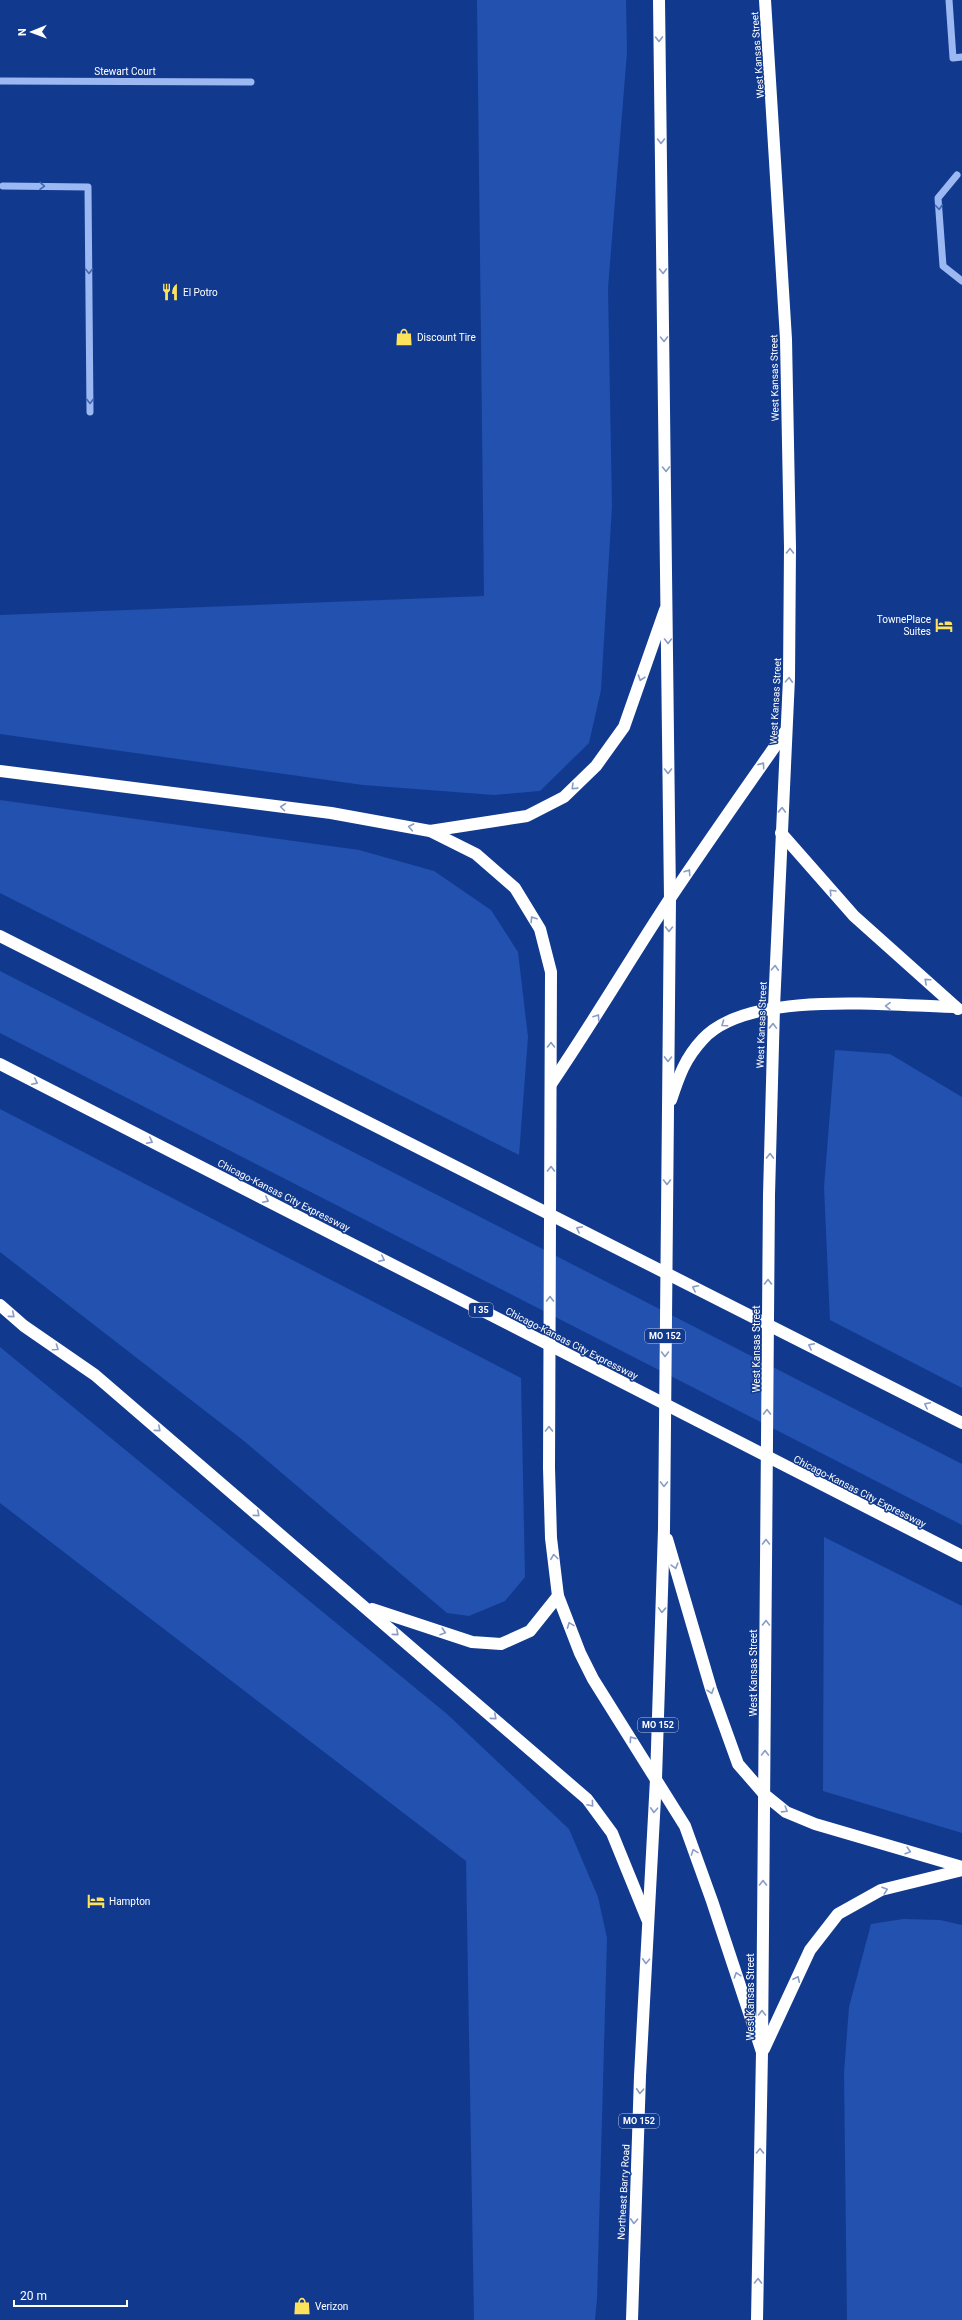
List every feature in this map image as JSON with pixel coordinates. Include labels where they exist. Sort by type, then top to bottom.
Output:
[{"type":"highway","points":[[659,0],[668,602],[670,899],[667,1112]]},
{"type":"highway","name":"West Kansas Street","points":[[757,2320],[765,1795],[769,1195],[774,1007],[785,732],[789,678],[790,555],[786,339],[765,0]]},
{"type":"highway","points":[[430,831],[527,816],[564,797],[596,766],[624,727],[668,602]]},
{"type":"highway","points":[[551,1084],[600,1011],[623,971],[670,899],[785,732]]},
{"type":"highway","points":[[0,772],[332,813],[430,831],[476,854],[515,888],[540,930],[551,972],[549,1468],[551,1538],[558,1596],[580,1652],[593,1679],[685,1826],[712,1901],[762,2052]]},
{"type":"highway","points":[[781,833],[854,916],[959,1010]]},
{"type":"highway","points":[[0,936],[962,1423]]},
{"type":"highway","points":[[667,1112],[683,1064],[704,1038],[730,1020],[774,1007],[833,1003],[959,1010]]},
{"type":"highway","name":"Chicago-Kansas City Expressway","points":[[0,1064],[962,1556]]},
{"type":"highway","name":"MO 152","points":[[648,1922],[656,1779],[664,1529],[667,1112]]},
{"type":"highway","points":[[0,1305],[24,1326],[95,1375],[587,1799],[612,1833],[648,1922]]},
{"type":"highway","points":[[664,1529],[710,1689],[738,1764],[765,1795],[786,1812],[815,1824],[962,1867]]},
{"type":"highway","points":[[366,1607],[472,1642],[501,1644],[530,1631],[558,1596]]},
{"type":"highway","points":[[762,2052],[810,1950],[838,1914],[881,1890],[962,1870]]},
{"type":"highway","name":"Northeast Barry Road","points":[[632,2320],[633,2256],[648,1922]]},
{"type":"street","points":[[949,0],[953,58],[962,58]]},
{"type":"street","name":"Stewart Court","points":[[0,81],[251,82]]},
{"type":"street","points":[[957,175],[938,198],[943,266],[962,281]]},
{"type":"street","points":[[3,186],[88,187],[90,412]]},
{"type":"shaded area","points":[[477,0],[626,0],[627,52],[608,288],[612,506],[601,690],[589,743],[540,791],[494,795],[363,785],[0,734],[0,615],[484,596]]},
{"type":"shaded area","points":[[0,800],[359,850],[434,871],[491,910],[518,952],[528,1037],[519,1155],[0,893]]},
{"type":"shaded area","points":[[0,971],[962,1464],[962,1525],[0,1033]]},
{"type":"shaded area","points":[[835,1050],[890,1054],[962,1097],[962,1388],[830,1320],[824,1187]]},
{"type":"shaded area","points":[[0,1109],[521,1378],[525,1577],[505,1601],[469,1616],[447,1613],[244,1441],[0,1252]]},
{"type":"shaded area","points":[[0,1347],[447,1714],[569,1829],[598,1897],[607,1938],[597,2299],[595,2320],[474,2320],[466,1861],[0,1503]]},
{"type":"shaded area","points":[[824,1537],[962,1606],[962,1833],[823,1791]]},
{"type":"shaded area","points":[[903,1919],[940,1920],[962,1925],[962,2320],[847,2320],[844,2073],[849,2007],[871,1924]]},
{"type":"place","name":"El Potro","points":[[170,292]]},
{"type":"place","name":"Discount Tire","points":[[404,337]]},
{"type":"place","name":"TownePlace Suites","points":[[944,625]]},
{"type":"place","name":"Hampton","points":[[96,1901]]},
{"type":"place","name":"Verizon","points":[[302,2306]]}]
